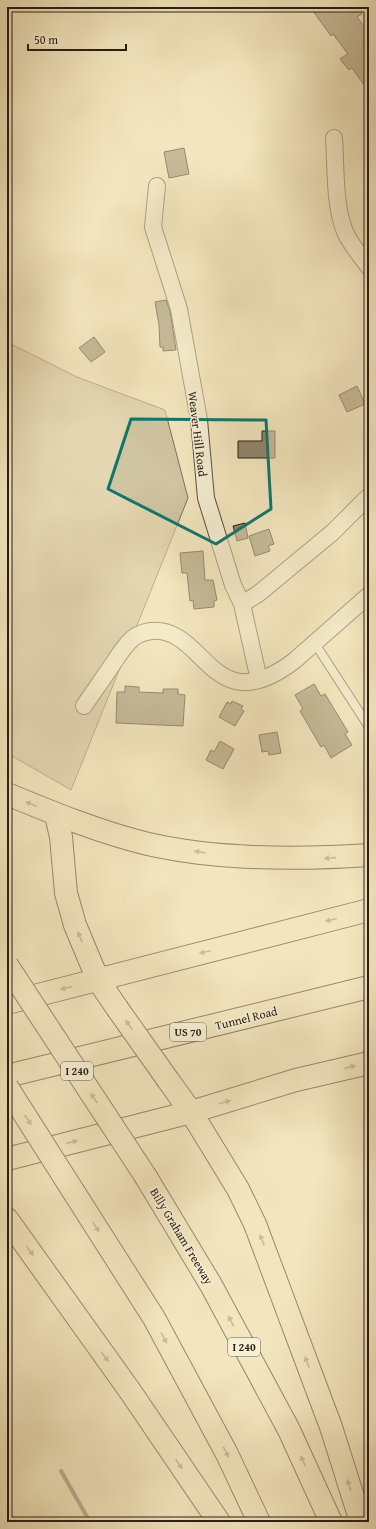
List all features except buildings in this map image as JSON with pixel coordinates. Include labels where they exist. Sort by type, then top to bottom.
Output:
[{"type":"main road","points":[[7,794],[56,814],[148,844],[209,853],[302,858],[369,855]]},
{"type":"main road","points":[[56,814],[62,837],[66,892],[71,912],[98,980],[191,1112],[238,1189],[260,1237],[331,1427],[360,1522]]},
{"type":"main road","points":[[7,1003],[369,910]]},
{"type":"main road","name":"Billy Graham Freeway","points":[[7,966],[146,1177],[219,1298],[289,1430],[331,1522]]},
{"type":"main road","name":"Tunnel Road","points":[[7,1076],[369,987]]},
{"type":"main road","points":[[7,1159],[191,1112],[296,1080],[369,1063]]},
{"type":"main road","points":[[7,1087],[154,1318],[227,1454],[259,1522]]},
{"type":"main road","points":[[7,1219],[130,1391],[219,1522]]},
{"type":"street","points":[[334,138],[339,207],[346,233],[357,252],[369,267]]},
{"type":"street","name":"Weaver Hill Road","points":[[157,186],[153,216],[154,232],[171,280],[179,309],[199,420],[206,498],[233,585],[242,604],[259,680]]},
{"type":"street","points":[[242,604],[258,594],[333,532],[369,496]]},
{"type":"street","points":[[84,706],[132,638],[147,631],[158,630],[169,633],[190,648],[216,672],[226,677],[246,682],[259,680],[280,671],[369,595]]},
{"type":"lane","points":[[314,642],[369,727]]},
{"type":"highlighted area","points":[[131,419],[266,420],[271,509],[216,544],[108,489]]},
{"type":"shaded area","points":[[7,342],[77,377],[165,410],[188,498],[71,790],[7,753]]},
{"type":"waterway","points":[[61,1471],[90,1522]]}]
